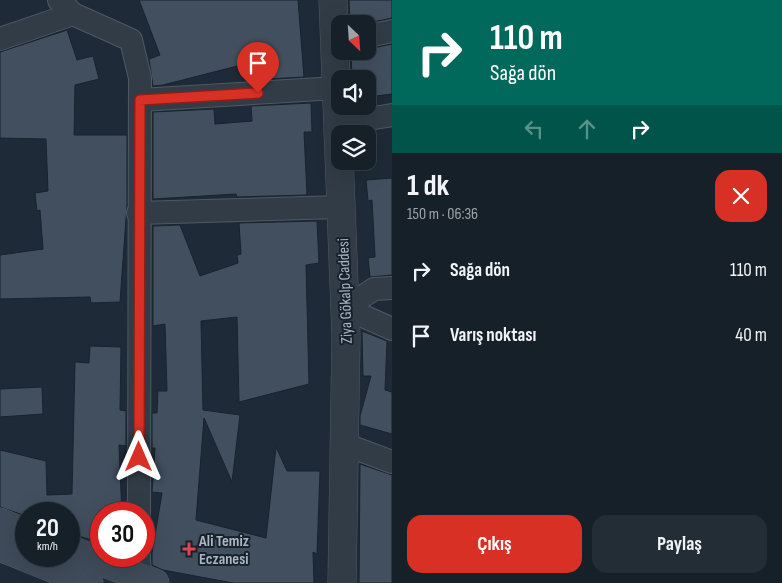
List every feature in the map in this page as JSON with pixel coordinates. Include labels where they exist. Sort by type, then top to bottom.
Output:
[{"type":"main road","points":[[0,522],[15,528]]},
{"type":"main road","points":[[0,547],[89,583]]},
{"type":"main road","points":[[80,553],[143,575]]},
{"type":"street","name":"Ziya Gökalp Caddesi","points":[[333,0],[334,15]]},
{"type":"street","points":[[0,39],[66,7],[131,40],[140,78],[138,213],[139,502]]},
{"type":"street","points":[[376,34],[392,30]]},
{"type":"street","points":[[140,100],[331,88]]},
{"type":"street","name":"Ziya Gökalp Caddesi","points":[[338,115],[345,308],[342,583]]},
{"type":"street","points":[[338,124],[392,115]]},
{"type":"street","points":[[138,213],[341,207]]},
{"type":"street","points":[[345,308],[374,289],[392,288]]},
{"type":"street","points":[[345,308],[392,329]]},
{"type":"street","points":[[344,444],[392,462]]},
{"type":"building","points":[[139,0],[298,0],[304,77],[250,80],[246,79],[245,64],[153,86],[149,59],[160,55]]},
{"type":"building","points":[[349,0],[392,0],[392,18],[376,21],[376,15],[350,15]]},
{"type":"building","points":[[67,30],[77,60],[93,56],[99,79],[75,85],[74,135],[127,135],[127,205],[120,302],[91,303],[90,297],[0,299],[0,255],[43,249],[40,210],[37,211],[35,193],[48,191],[46,139],[0,138],[0,52]]},
{"type":"building","points":[[392,44],[392,94],[376,96],[376,70],[352,70],[351,60],[376,60],[376,47]]},
{"type":"building","points":[[311,103],[312,132],[304,132],[307,195],[237,197],[236,194],[153,199],[153,112],[214,109],[215,124],[252,121],[251,106]]},
{"type":"building","points":[[392,178],[392,275],[370,277],[368,258],[375,257],[372,200],[368,201],[366,180]]},
{"type":"building","points":[[317,221],[319,263],[306,265],[309,384],[239,402],[237,317],[201,321],[203,410],[240,415],[232,482],[204,418],[196,520],[266,538],[276,447],[287,471],[320,471],[317,554],[313,552],[314,583],[233,583],[163,570],[155,566],[155,535],[162,493],[152,492],[155,448],[152,448],[152,413],[157,413],[158,391],[167,391],[165,324],[153,326],[153,226],[180,225],[200,276],[238,263],[237,255],[241,254],[239,223]]},
{"type":"building","points":[[362,331],[387,341],[385,390],[392,392],[392,434],[360,425],[360,416],[371,376],[363,376]]},
{"type":"building","points":[[90,346],[121,347],[120,410],[126,411],[126,446],[119,445],[121,502],[90,502],[90,540],[80,536],[80,502],[15,502],[15,512],[0,507],[0,450],[46,461],[47,495],[72,494],[75,362],[89,363]]},
{"type":"building","points":[[42,387],[43,414],[0,417],[0,389]]},
{"type":"building","points":[[360,464],[392,475],[392,583],[359,583]]},
{"type":"place","name":"Ali Temiz Eczanesi","points":[[189,549]]},
{"type":"route","points":[[139,457],[138,213],[140,100],[258,93]]}]
